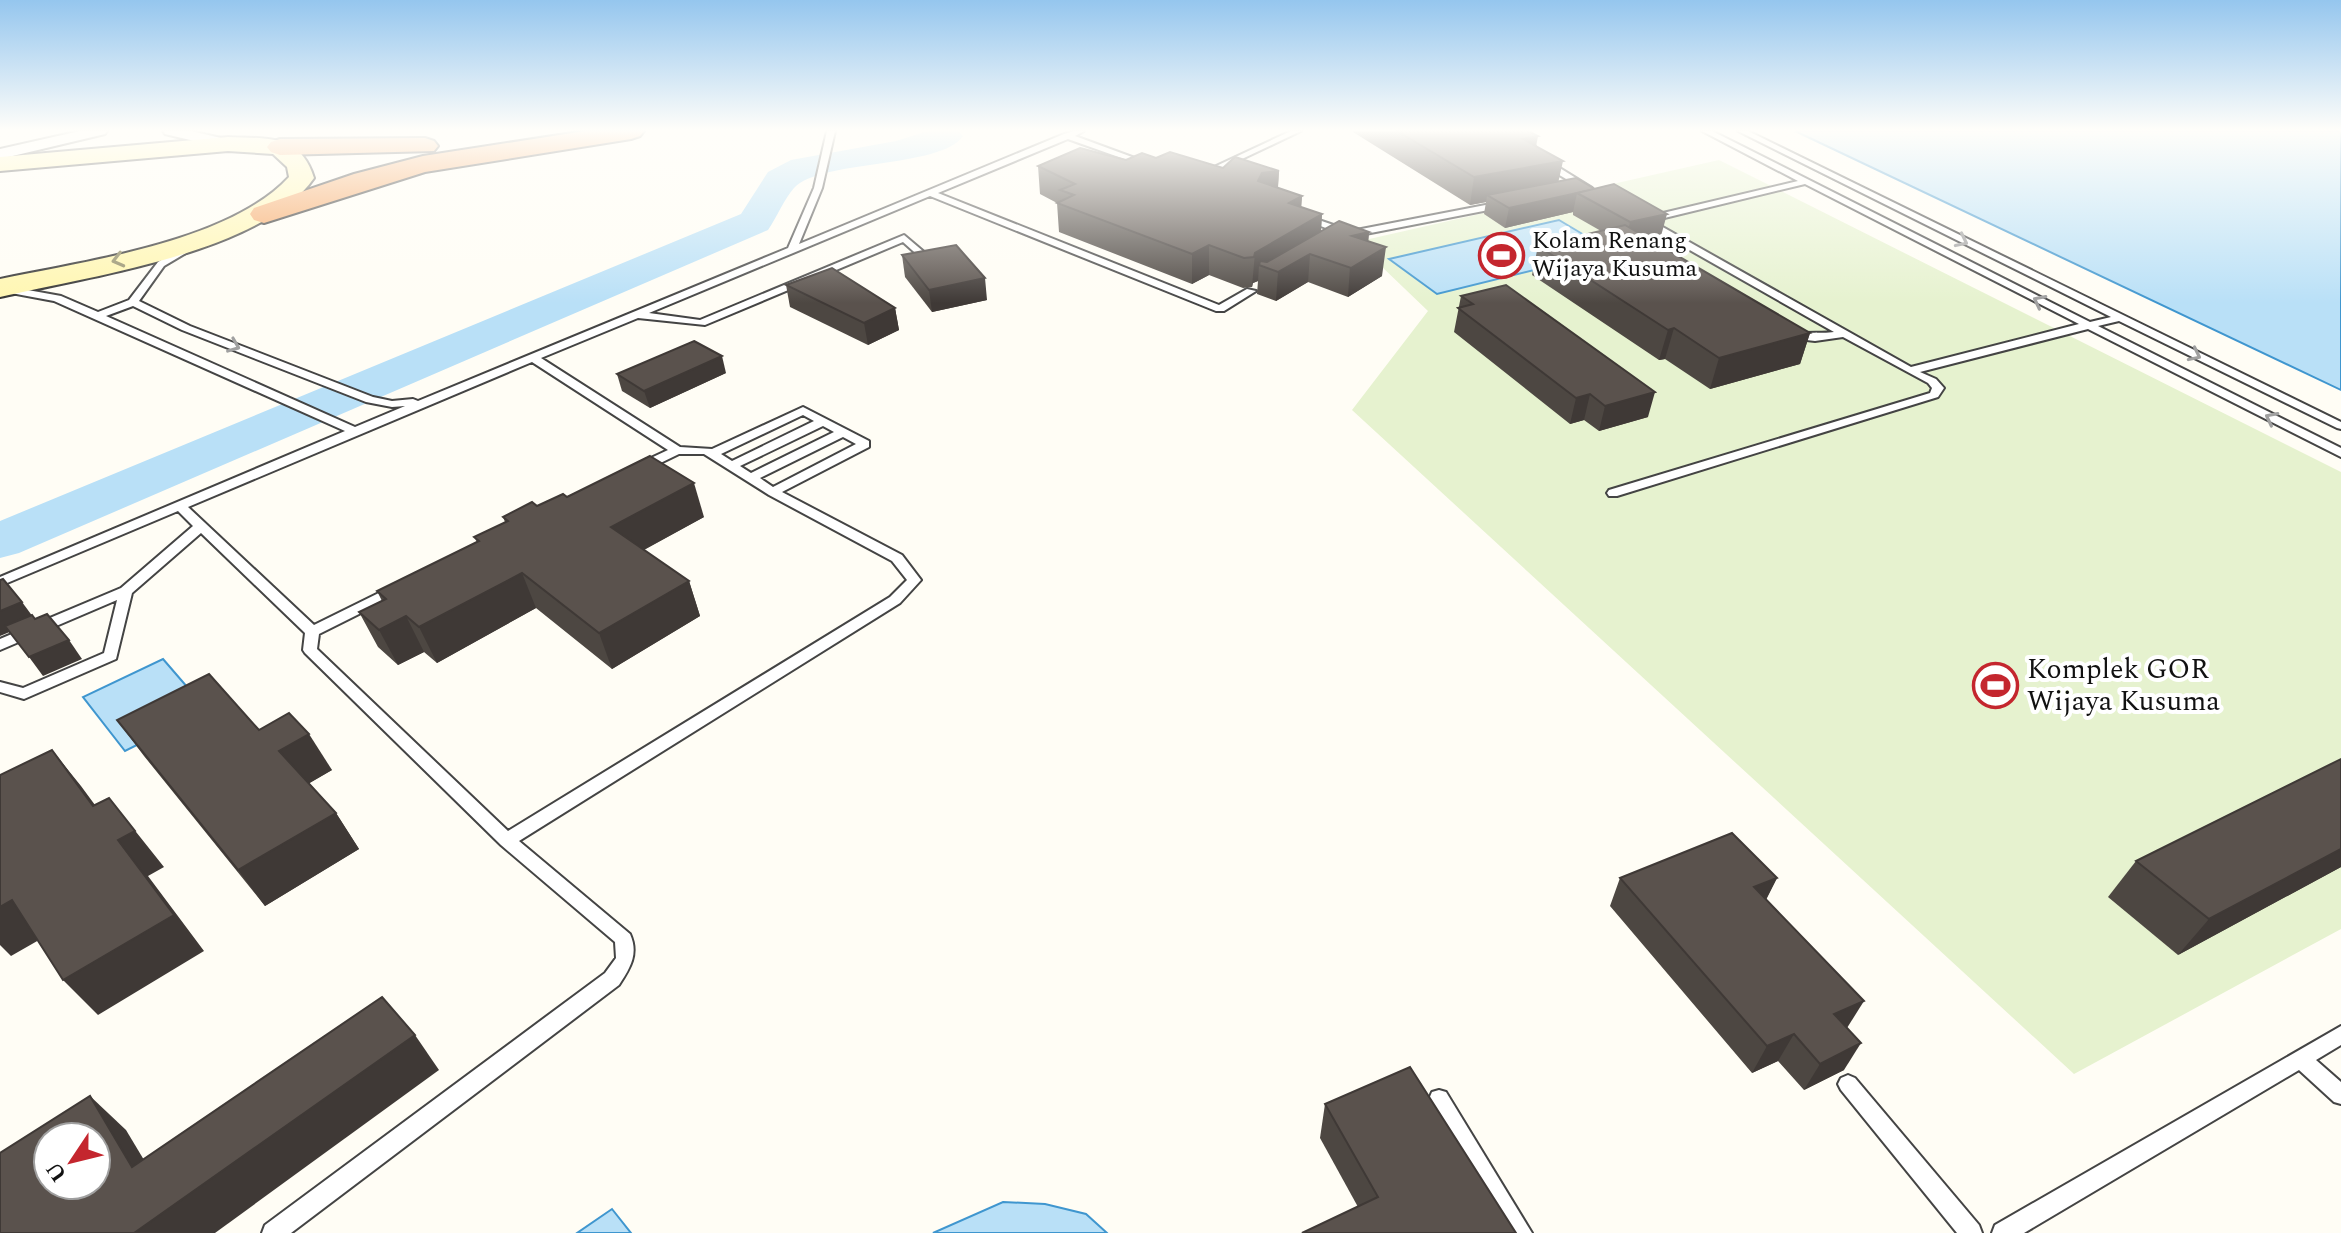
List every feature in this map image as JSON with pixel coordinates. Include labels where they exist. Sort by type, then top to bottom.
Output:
[{"type":"highway","points":[[264,214],[339,189]]},
{"type":"main road","points":[[0,288],[213,235],[264,214],[295,189]]},
{"type":"lane","points":[[793,248],[818,189]]},
{"type":"lane","points":[[0,582],[941,189]]},
{"type":"lane","points":[[1573,191],[1585,189]]},
{"type":"lane","points":[[1589,189],[1599,194]]},
{"type":"lane","points":[[1645,220],[1776,189]]},
{"type":"lane","points":[[1816,189],[2341,453]]},
{"type":"lane","points":[[1857,189],[2341,426]]},
{"type":"lane","points":[[930,193],[1220,309],[1258,287]]},
{"type":"lane","points":[[1338,241],[1350,234],[1514,202]]},
{"type":"lane","points":[[1613,493],[1934,395],[1938,388],[1932,381],[1735,277],[1633,214]]},
{"type":"lane","points":[[1296,216],[1350,234]]},
{"type":"lane","points":[[98,316],[133,302],[161,264],[213,235]]},
{"type":"lane","points":[[637,314],[701,323],[904,238],[934,265]]},
{"type":"lane","points":[[1962,262],[1990,255]]},
{"type":"lane","points":[[0,288],[57,298],[355,431]]},
{"type":"lane","points":[[133,302],[186,328],[370,400],[392,404],[427,401]]},
{"type":"lane","points":[[1910,371],[2117,318]]},
{"type":"lane","points":[[156,341],[186,328]]},
{"type":"lane","points":[[1776,333],[1815,338],[1844,334]]},
{"type":"lane","points":[[533,358],[677,450]]},
{"type":"lane","points":[[712,454],[803,410],[865,444],[773,492]]},
{"type":"lane","points":[[731,466],[823,421]]},
{"type":"lane","points":[[751,478],[843,432]]},
{"type":"lane","points":[[507,840],[895,600],[914,580],[897,558],[773,492],[707,451],[677,450],[635,471]]},
{"type":"lane","points":[[179,505],[312,632]]},
{"type":"lane","points":[[0,645],[126,591],[201,526]]},
{"type":"lane","points":[[312,632],[410,583]]},
{"type":"lane","points":[[0,687],[24,694],[111,656],[126,591]]},
{"type":"lane","points":[[273,1233],[612,979],[625,960],[624,939],[507,840],[310,650],[312,632]]},
{"type":"lane","points":[[2003,1233],[2341,1035]]},
{"type":"lane","points":[[2300,1059],[2341,1095]]},
{"type":"lane","points":[[1848,1084],[1971,1233]]},
{"type":"lane","points":[[1439,1099],[1521,1233]]},
{"type":"green space","name":"Komplek GOR Wijaya Kusuma","points":[[1593,189],[1776,189],[2341,472],[2341,929],[2074,1074],[1352,410],[1428,311],[1356,242]]},
{"type":"water","points":[[1916,189],[2341,189],[2341,390]]},
{"type":"water","name":"Kolam Renang Wijaya Kusuma","points":[[1559,220],[1611,251],[1437,294],[1389,259]]},
{"type":"water","points":[[163,659],[207,710],[125,751],[83,697]]},
{"type":"water","points":[[1003,1202],[1045,1204],[1086,1214],[1107,1233],[933,1233]]},
{"type":"water","points":[[612,1209],[631,1233],[577,1233]]},
{"type":"building","points":[[1280,189],[1302,196],[1289,203],[1322,214],[1255,253],[1254,257],[1244,258],[1209,245],[1192,254],[1057,203],[1074,195],[1060,190]]},
{"type":"building","points":[[1521,189],[1595,189],[1509,208],[1487,195]]},
{"type":"building","points":[[1595,189],[1622,189],[1667,214],[1630,222],[1577,193]]},
{"type":"building","points":[[1339,221],[1369,232],[1352,236],[1386,247],[1351,268],[1310,254],[1278,272],[1259,265],[1260,261],[1267,262]]},
{"type":"building","points":[[1625,225],[1810,333],[1719,358],[1674,328],[1668,330],[1538,246]]},
{"type":"building","points":[[956,245],[985,278],[929,290],[902,255]]},
{"type":"building","points":[[832,268],[895,308],[864,323],[786,285]]},
{"type":"building","points":[[1506,285],[1655,392],[1605,406],[1590,394],[1576,398],[1458,308],[1473,304],[1461,296]]},
{"type":"building","points":[[694,341],[722,356],[644,391],[617,374]]},
{"type":"building","points":[[650,456],[694,483],[611,527],[689,581],[599,633],[522,573],[419,627],[406,616],[379,630],[359,612],[386,599],[377,591],[479,541],[474,537],[508,521],[503,517],[532,502],[537,506],[563,494],[567,497]]},
{"type":"building","points":[[3,579],[22,602],[0,611],[0,580]]},
{"type":"building","points":[[47,614],[69,640],[29,657],[5,626],[32,615],[35,619]]},
{"type":"building","points":[[209,674],[259,730],[289,713],[309,734],[279,751],[336,813],[238,870],[117,720]]},
{"type":"building","points":[[52,750],[93,806],[109,798],[135,831],[118,840],[174,915],[63,980],[12,900],[0,907],[0,775]]},
{"type":"building","points":[[2341,759],[2341,849],[2209,919],[2136,861]]},
{"type":"building","points":[[1732,833],[1777,878],[1754,887],[1864,1001],[1834,1014],[1861,1043],[1820,1064],[1794,1034],[1767,1046],[1620,878]]},
{"type":"building","points":[[382,997],[415,1035],[134,1233],[0,1233],[0,1153],[32,1133],[32,1201],[112,1201],[112,1133],[132,1167]]},
{"type":"building","points":[[1410,1067],[1516,1233],[1302,1233],[1378,1197],[1325,1104]]},
{"type":"building","points":[[90,1096],[105,1121],[51,1121]]},
{"type":"waterway","points":[[0,541],[755,222],[776,189]]},
{"type":"place","name":"Kolam Renang Wijaya Kusuma","points":[[1501,255]]},
{"type":"place","name":"Komplek GOR Wijaya Kusuma","points":[[1996,685]]}]
